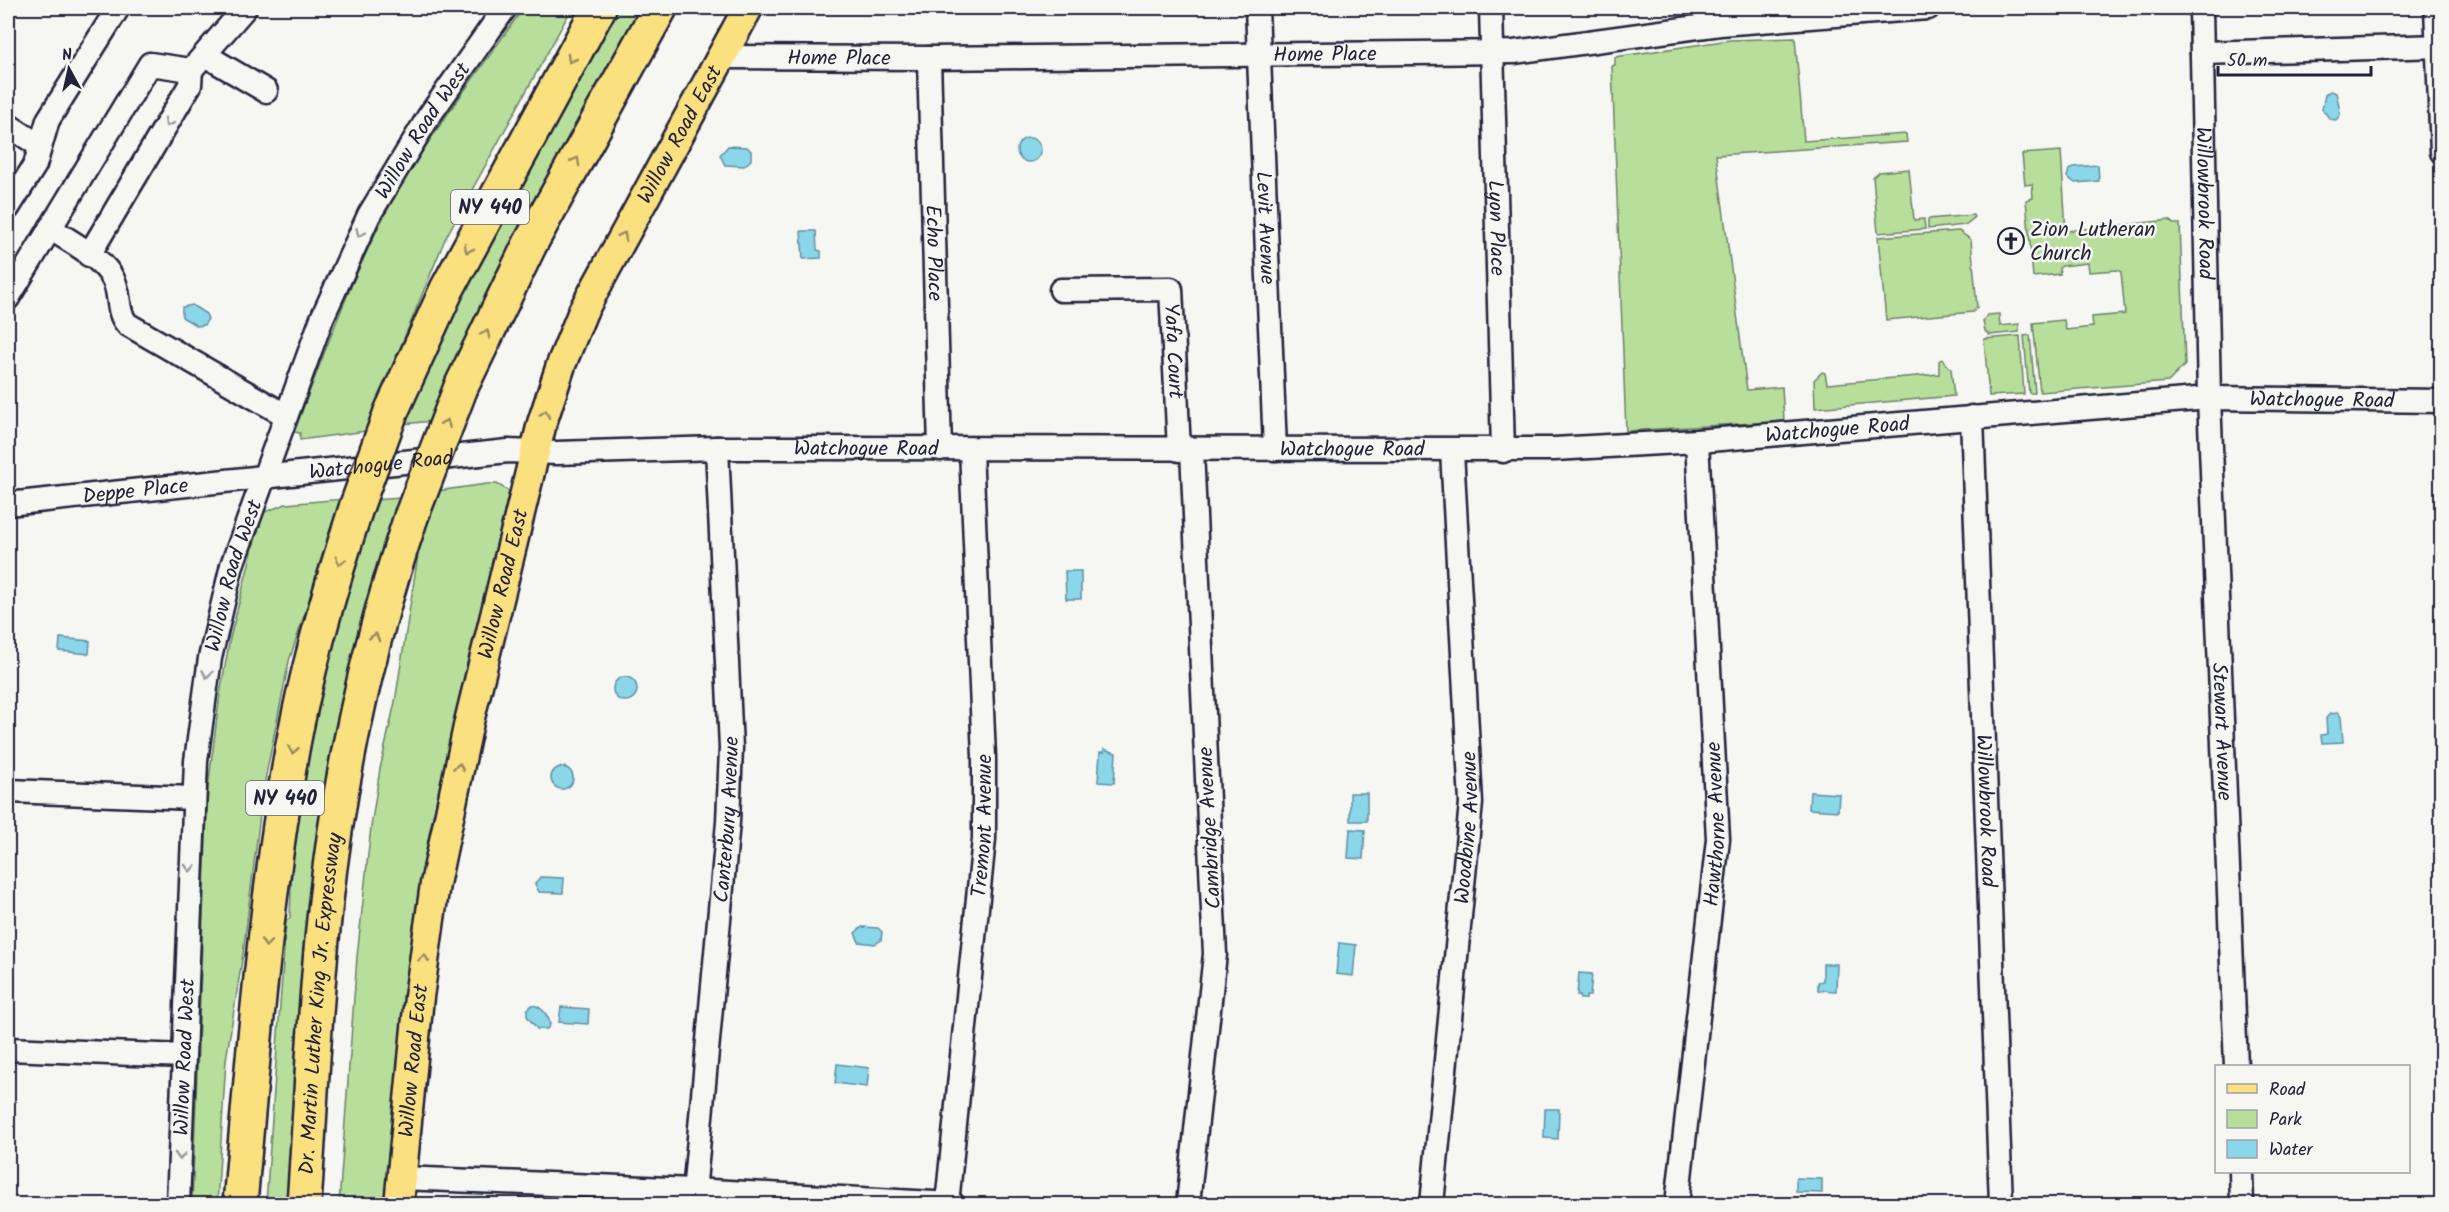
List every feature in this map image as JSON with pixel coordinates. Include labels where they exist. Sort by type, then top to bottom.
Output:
[{"type":"highway","name":"NY 440","points":[[240,1204],[249,1099],[277,856],[292,749],[310,667],[357,505],[391,412],[447,289],[599,8]]},
{"type":"highway","name":"Dr. Martin Luther King Jr. Expressway","points":[[304,1204],[324,912],[346,763],[360,694],[411,517],[461,387],[530,244],[660,8]]},
{"type":"highway","points":[[315,1061],[318,1204]]},
{"type":"highway","points":[[249,1099],[250,1204]]},
{"type":"main road","name":"Willow Road East","points":[[400,1191],[419,997],[435,884],[469,722],[534,452],[561,364],[583,311],[748,8]]},
{"type":"street","points":[[8,208],[35,165],[48,120],[118,8]]},
{"type":"street","points":[[89,255],[190,85],[198,63],[245,8]]},
{"type":"street","name":"Willow Road West","points":[[178,1204],[193,798],[204,696],[216,627],[241,534],[327,308],[369,214],[429,116],[505,8]]},
{"type":"street","name":"Levit Avenue","points":[[1257,8],[1275,449]]},
{"type":"street","name":"Lyon Place","points":[[1491,8],[1503,451]]},
{"type":"street","name":"Home Place","points":[[721,57],[929,58],[1530,51],[1720,24],[1928,8]]},
{"type":"street","name":"Willowbrook Road","points":[[2201,8],[2209,398]]},
{"type":"street","points":[[2436,8],[2442,152]]},
{"type":"street","points":[[2202,53],[2439,46]]},
{"type":"street","name":"Echo Place","points":[[929,58],[940,449]]},
{"type":"street","points":[[8,298],[150,64],[198,63],[266,91]]},
{"type":"street","points":[[8,125],[40,146]]},
{"type":"street","points":[[50,228],[89,255],[113,278],[119,309],[127,324],[285,415]]},
{"type":"street","name":"Yafa Court","points":[[1061,290],[1171,289],[1185,450]]},
{"type":"street","name":"Watchogue Road","points":[[263,476],[508,451],[717,448],[1503,451],[1697,441],[2209,398],[2442,401]]},
{"type":"street","name":"Stewart Avenue","points":[[2209,398],[2236,1065]]},
{"type":"street","name":"Willowbrook Road","points":[[1972,417],[2001,1204]]},
{"type":"street","name":"Hawthorne Avenue","points":[[1677,1204],[1718,839],[1697,441]]},
{"type":"street","name":"Canterbury Avenue","points":[[693,1197],[729,811],[731,748],[717,448]]},
{"type":"street","name":"Tremont Avenue","points":[[948,1204],[984,839],[984,757],[971,449]]},
{"type":"street","name":"Cambridge Avenue","points":[[1185,450],[1215,954],[1188,1204]]},
{"type":"street","name":"Woodbine Avenue","points":[[1432,1204],[1471,803],[1452,451]]},
{"type":"street","name":"Deppe Place","points":[[8,504],[263,476]]},
{"type":"street","points":[[8,791],[193,798]]},
{"type":"street","points":[[8,1049],[184,1056]]},
{"type":"street","points":[[2241,1173],[2242,1204]]},
{"type":"street","points":[[400,1191],[953,1204]]},
{"type":"green space","points":[[523,8],[572,8],[445,239],[366,431],[300,440],[300,433],[294,432],[326,347],[374,236],[419,157]]},
{"type":"green space","points":[[615,8],[643,8],[528,210],[476,314],[432,421],[402,424],[470,277]]},
{"type":"green space","points":[[1795,38],[1804,141],[1906,134],[1907,142],[1716,155],[1747,390],[1782,387],[1784,421],[1626,431],[1612,66],[1615,65],[1615,57],[1730,40]]},
{"type":"green space","points":[[2061,151],[2066,231],[2170,220],[2173,224],[2180,224],[2185,365],[2168,382],[2040,392],[2033,323],[2064,320],[2066,330],[2093,327],[2092,317],[2125,314],[2121,272],[2117,270],[2089,272],[2088,263],[2062,266],[2059,268],[2060,274],[2033,277],[2026,200],[2033,198],[2032,184],[2025,185],[2022,154]]},
{"type":"green space","points":[[1909,169],[1914,220],[1924,219],[1925,229],[1878,233],[1873,177],[1879,172]]},
{"type":"green space","points":[[1973,215],[1974,218],[1965,225],[1928,229],[1928,219]]},
{"type":"green space","points":[[1959,231],[1971,240],[1977,307],[1973,312],[1886,320],[1878,237]]},
{"type":"green space","points":[[1999,314],[2000,326],[2019,324],[2019,332],[1989,335],[1985,331],[1983,321],[1987,315]]},
{"type":"green space","points":[[2030,335],[2035,393],[2029,393],[2024,336]]},
{"type":"green space","points":[[2020,336],[2024,394],[1989,396],[1984,339]]},
{"type":"green space","points":[[1942,359],[1951,369],[1954,396],[1815,408],[1814,380],[1822,372],[1825,373],[1827,384],[1939,374],[1939,361]]},
{"type":"green space","points":[[497,484],[509,491],[430,830],[412,933],[384,1204],[339,1204],[357,957],[371,827],[380,769],[395,702],[419,549],[437,491]]},
{"type":"green space","points":[[402,498],[325,796],[305,933],[310,935],[292,1204],[266,1204],[286,921],[290,918],[294,846],[308,758],[327,671],[373,500]]},
{"type":"green space","points":[[343,499],[289,661],[263,790],[243,954],[226,1060],[217,1204],[192,1204],[208,788],[230,638],[262,513],[286,504]]},
{"type":"water","points":[[2330,91],[2336,93],[2337,97],[2340,115],[2336,120],[2330,119],[2322,109],[2325,95]]},
{"type":"water","points":[[1029,138],[1037,142],[1041,150],[1037,158],[1029,162],[1021,158],[1017,150],[1021,142]]},
{"type":"water","points":[[728,146],[747,147],[751,151],[751,160],[744,166],[725,165],[720,155]]},
{"type":"water","points":[[2098,165],[2099,181],[2075,183],[2067,177],[2069,170],[2073,167]]},
{"type":"water","points":[[801,231],[816,231],[817,250],[821,251],[821,258],[803,259]]},
{"type":"water","points":[[192,305],[206,314],[208,319],[204,325],[197,326],[182,317],[182,307]]},
{"type":"water","points":[[1065,571],[1081,571],[1081,599],[1066,599]]},
{"type":"water","points":[[60,638],[90,641],[89,654],[59,651]]},
{"type":"water","points":[[625,677],[633,681],[637,689],[633,697],[625,701],[617,697],[613,689],[617,681]]},
{"type":"water","points":[[2338,713],[2341,717],[2343,742],[2322,743],[2321,735],[2327,734],[2326,718],[2330,714]]},
{"type":"water","points":[[1104,749],[1116,753],[1114,783],[1098,782],[1100,752],[1104,752]]},
{"type":"water","points":[[562,767],[570,770],[573,778],[570,786],[562,789],[554,786],[551,778],[554,770]]},
{"type":"water","points":[[1810,792],[1839,794],[1838,811],[1809,809]]},
{"type":"water","points":[[1350,793],[1367,793],[1367,821],[1350,821]]},
{"type":"water","points":[[1350,829],[1365,830],[1363,859],[1348,858]]},
{"type":"water","points":[[540,877],[564,878],[563,893],[539,892],[535,884]]},
{"type":"water","points":[[862,927],[878,928],[882,932],[881,940],[875,944],[859,942],[855,933]]},
{"type":"water","points":[[1339,943],[1356,945],[1353,976],[1336,974]]},
{"type":"water","points":[[1823,964],[1837,964],[1836,991],[1818,990],[1818,982],[1823,981]]},
{"type":"water","points":[[1579,973],[1592,974],[1590,996],[1586,996],[1586,999],[1580,999],[1580,995],[1577,995]]},
{"type":"water","points":[[532,1005],[541,1009],[546,1015],[550,1025],[547,1029],[537,1029],[527,1016],[527,1010]]},
{"type":"water","points":[[561,1007],[589,1009],[588,1024],[559,1022]]},
{"type":"water","points":[[837,1064],[869,1068],[867,1087],[835,1083]]},
{"type":"water","points":[[1545,1109],[1559,1109],[1558,1139],[1544,1138]]},
{"type":"water","points":[[1796,1178],[1822,1179],[1822,1193],[1796,1192]]},
{"type":"place","name":"Zion Lutheran Church","points":[[2011,241]]}]
